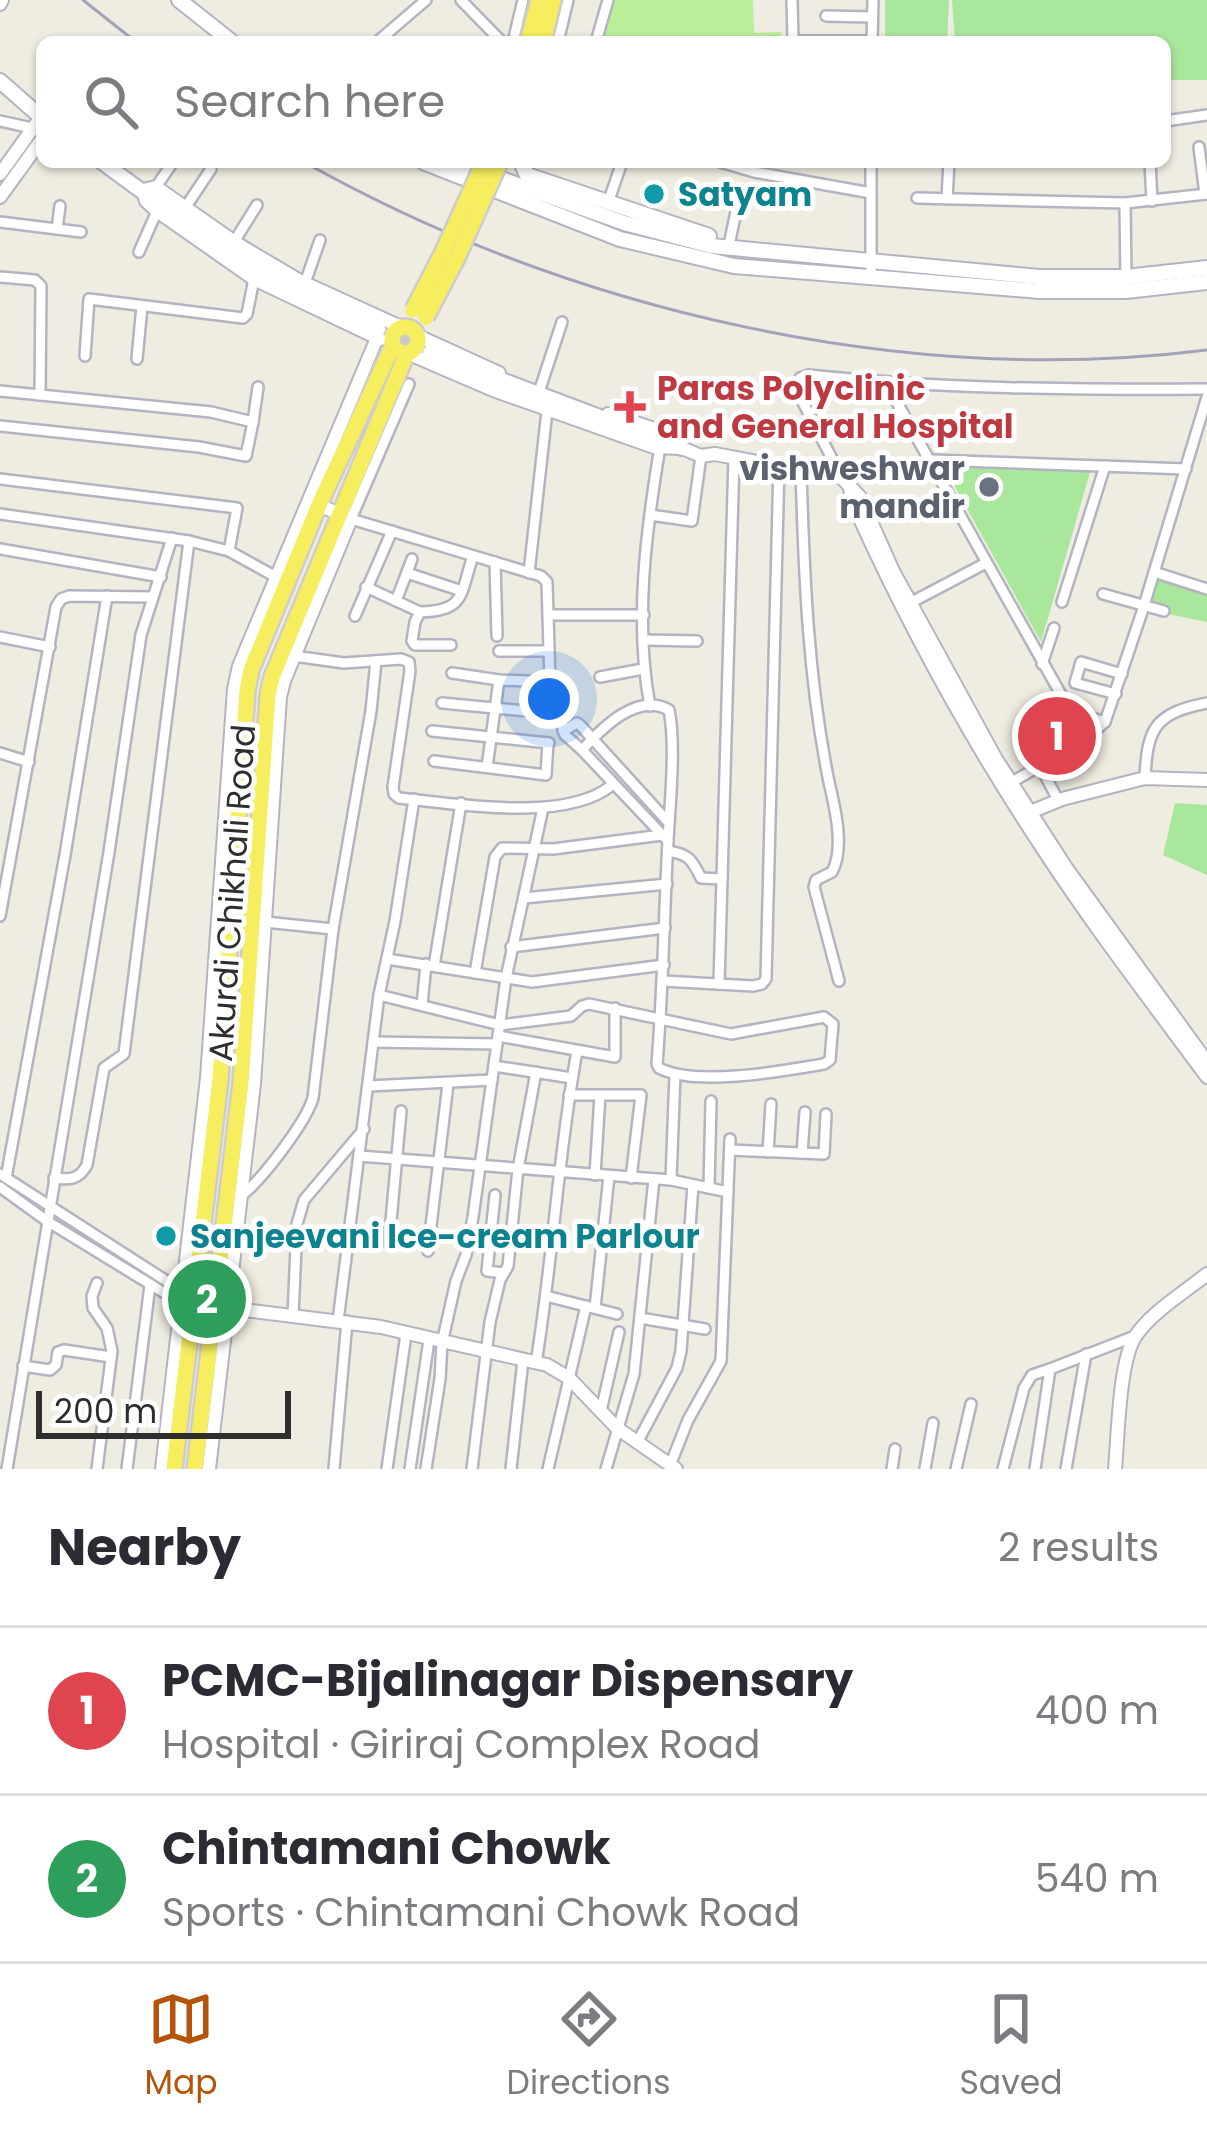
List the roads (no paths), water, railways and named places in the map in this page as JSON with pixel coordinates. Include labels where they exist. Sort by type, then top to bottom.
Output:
[{"type":"main road","points":[[179,0],[222,36]]},
{"type":"main road","points":[[529,36],[538,0]]},
{"type":"main road","points":[[544,36],[553,0]]},
{"type":"main road","points":[[0,81],[36,122]]},
{"type":"main road","points":[[112,168],[265,271],[389,341],[415,349],[412,323],[481,168]]},
{"type":"main road","points":[[438,168],[620,239],[711,254],[732,247]]},
{"type":"main road","points":[[471,168],[734,266],[1126,284],[1207,282]]},
{"type":"main road","points":[[389,341],[394,332],[412,323],[457,258],[497,168]]},
{"type":"main road","points":[[524,168],[527,175],[732,247],[871,269]]},
{"type":"main road","points":[[1126,284],[1207,268]]},
{"type":"main road","name":"Akurdi Chikhali Road","points":[[174,1469],[187,1300],[220,1080],[251,670],[313,503],[389,341]]},
{"type":"main road","name":"Akurdi Chikhali Road","points":[[194,1469],[241,1082],[268,695],[345,516],[389,341]]},
{"type":"main road","points":[[430,353],[682,448]]},
{"type":"street","points":[[384,36],[426,0]]},
{"type":"street","points":[[461,0],[496,36]]},
{"type":"street","points":[[514,36],[523,0]]},
{"type":"street","points":[[559,36],[568,0]]},
{"type":"street","points":[[598,36],[608,0]]},
{"type":"street","points":[[792,0],[793,36]]},
{"type":"street","points":[[872,36],[873,0]]},
{"type":"street","points":[[826,16],[872,17]]},
{"type":"street","points":[[1171,120],[1207,115]]},
{"type":"street","points":[[0,121],[36,125]]},
{"type":"street","points":[[0,174],[36,129]]},
{"type":"street","points":[[0,197],[36,131]]},
{"type":"street","points":[[917,198],[1125,203],[1206,194],[1199,147]]},
{"type":"street","points":[[168,168],[149,189],[146,202],[254,279],[548,411],[659,447],[682,448]]},
{"type":"street","points":[[608,203],[620,168]]},
{"type":"street","points":[[745,168],[871,193]]},
{"type":"street","points":[[786,178],[788,168]]},
{"type":"street","points":[[871,269],[872,168]]},
{"type":"street","points":[[947,199],[949,168]]},
{"type":"street","points":[[1150,168],[1152,201]]},
{"type":"street","points":[[185,208],[211,169]]},
{"type":"street","points":[[149,189],[305,283],[412,323],[540,389],[664,432],[682,448],[701,456],[716,454],[779,465],[846,483],[860,497],[910,603],[1007,785]]},
{"type":"street","points":[[732,247],[738,202]]},
{"type":"street","points":[[1125,203],[1126,284]]},
{"type":"street","points":[[233,242],[257,205]]},
{"type":"street","points":[[57,229],[60,206]]},
{"type":"street","points":[[140,252],[157,211]]},
{"type":"street","points":[[0,222],[81,232]]},
{"type":"street","points":[[305,283],[320,240]]},
{"type":"street","points":[[0,277],[34,280],[41,286],[40,394]]},
{"type":"street","points":[[85,356],[89,299],[243,319],[254,279]]},
{"type":"street","points":[[137,358],[142,306]]},
{"type":"street","points":[[540,389],[562,322]]},
{"type":"street","points":[[1007,785],[1086,739],[1105,722],[1207,393],[1040,390],[808,375],[796,383],[796,389],[846,483],[885,575],[1007,785],[1026,814],[1207,1062]]},
{"type":"street","points":[[886,383],[1086,739]]},
{"type":"street","points":[[208,1469],[217,1309],[254,1084],[284,681],[345,516],[409,384]]},
{"type":"street","points":[[0,426],[246,456],[257,387]]},
{"type":"street","points":[[0,392],[211,412],[253,422]]},
{"type":"street","points":[[530,573],[548,411]]},
{"type":"street","points":[[650,706],[643,669],[644,574],[659,447]]},
{"type":"street","points":[[650,514],[692,520],[701,456]]},
{"type":"street","points":[[719,984],[734,458]]},
{"type":"street","points":[[931,460],[1186,469]]},
{"type":"street","points":[[663,982],[753,986],[766,979],[779,465]]},
{"type":"street","points":[[1062,602],[1105,466]]},
{"type":"street","points":[[802,470],[811,676],[838,856],[832,872],[816,880],[814,887],[839,981]]},
{"type":"street","points":[[0,478],[237,508],[229,551]]},
{"type":"street","points":[[162,1469],[187,1300],[234,689],[276,577],[313,503],[548,582],[550,682],[564,733],[666,842],[691,858],[701,878],[722,879]]},
{"type":"street","points":[[0,514],[189,541],[229,551],[276,577]]},
{"type":"street","points":[[355,616],[392,531]]},
{"type":"street","points":[[7,1469],[141,635],[172,538]]},
{"type":"street","points":[[54,1178],[69,1180],[83,1172],[104,1067],[124,1054],[189,541]]},
{"type":"street","points":[[0,549],[161,577]]},
{"type":"street","points":[[366,587],[420,612],[451,609],[473,556]]},
{"type":"street","points":[[396,601],[412,559]]},
{"type":"street","points":[[495,562],[497,636]]},
{"type":"street","points":[[910,603],[986,563]]},
{"type":"street","points":[[1154,572],[1207,589]]},
{"type":"street","points":[[407,573],[462,591]]},
{"type":"street","points":[[1103,594],[1164,611]]},
{"type":"street","points":[[0,915],[5,852],[28,762],[56,607],[69,596],[152,597]]},
{"type":"street","points":[[0,1205],[107,596]]},
{"type":"street","points":[[420,612],[412,641],[451,645]]},
{"type":"street","points":[[549,615],[644,615]]},
{"type":"street","points":[[1042,664],[1054,628]]},
{"type":"street","points":[[0,637],[50,647]]},
{"type":"street","points":[[644,640],[697,640]]},
{"type":"street","points":[[500,651],[549,651]]},
{"type":"street","points":[[294,656],[323,662],[406,659],[411,665],[393,787],[399,797],[543,808],[594,799],[612,784]]},
{"type":"street","points":[[239,1197],[261,1178],[310,1108],[376,661]]},
{"type":"street","points":[[1116,694],[1075,683],[1081,662],[1122,674]]},
{"type":"street","points":[[600,677],[643,669]]},
{"type":"street","points":[[452,673],[550,682]]},
{"type":"street","points":[[487,767],[499,680]]},
{"type":"street","points":[[442,703],[557,714]]},
{"type":"street","points":[[1145,778],[1145,753],[1154,728],[1171,713],[1207,704]]},
{"type":"street","points":[[373,1042],[498,1035],[571,1016],[589,1004],[615,1008],[661,1019],[731,1034],[824,1017],[832,1024],[830,1060],[752,1076],[663,1072],[657,1064],[661,1019],[664,965],[671,715],[666,706],[650,706],[612,719],[582,750]]},
{"type":"street","points":[[1078,714],[1105,722]]},
{"type":"street","points":[[432,731],[548,743],[578,723],[669,823]]},
{"type":"street","points":[[434,761],[546,775],[548,743]]},
{"type":"street","points":[[0,754],[28,762]]},
{"type":"street","points":[[1040,766],[1058,800]]},
{"type":"street","points":[[1026,814],[1058,800],[1145,778],[1207,780]]},
{"type":"street","points":[[334,1469],[359,1156],[379,995],[414,799]]},
{"type":"street","points":[[422,1006],[461,803]]},
{"type":"street","points":[[410,1469],[435,1341],[462,1268],[511,947],[543,808]]},
{"type":"street","points":[[1026,814],[1060,874],[1207,1077]]},
{"type":"street","points":[[475,973],[498,851],[666,842]]},
{"type":"street","points":[[524,898],[667,884]]},
{"type":"street","points":[[265,922],[333,929]]},
{"type":"street","points":[[511,947],[665,928]]},
{"type":"street","points":[[387,959],[548,981],[664,965]]},
{"type":"street","points":[[379,995],[498,1035],[615,1058],[615,1008]]},
{"type":"street","points":[[511,1469],[546,1296],[557,1174],[577,1051]]},
{"type":"street","points":[[494,1066],[572,1078]]},
{"type":"street","points":[[472,1469],[494,1300],[511,1248],[518,1169],[536,1072]]},
{"type":"street","points":[[670,1180],[675,1074]]},
{"type":"street","points":[[368,1086],[492,1080]]},
{"type":"street","points":[[428,1251],[448,1084]]},
{"type":"street","points":[[569,1095],[640,1095],[632,1178]]},
{"type":"street","points":[[596,1175],[600,1095]]},
{"type":"street","points":[[710,1188],[711,1101]]},
{"type":"street","points":[[768,1152],[771,1105]]},
{"type":"street","points":[[388,1244],[401,1111]]},
{"type":"street","points":[[802,1153],[805,1112]]},
{"type":"street","points":[[2,1182],[47,1221],[150,1285],[187,1300],[217,1309],[343,1321],[558,1370],[617,1428],[667,1465],[721,1361],[730,1144],[768,1152],[824,1154],[826,1114]]},
{"type":"street","points":[[293,1316],[300,1210],[364,1129]]},
{"type":"street","points":[[359,1156],[670,1180],[728,1192]]},
{"type":"street","points":[[548,1469],[591,1307],[609,1176]]},
{"type":"street","points":[[605,1469],[634,1374],[654,1179]]},
{"type":"street","points":[[2,1182],[49,1207],[187,1300]]},
{"type":"street","points":[[638,1441],[677,1368],[693,1185]]},
{"type":"street","points":[[487,1271],[495,1195]]},
{"type":"street","points":[[462,1268],[504,1273]]},
{"type":"street","points":[[1115,1469],[1126,1364],[1135,1336],[1207,1274]]},
{"type":"street","points":[[97,1283],[93,1308],[107,1328],[111,1357],[97,1469]]},
{"type":"street","points":[[127,1469],[150,1285]]},
{"type":"street","points":[[546,1296],[616,1314]]},
{"type":"street","points":[[640,1318],[705,1329]]},
{"type":"street","points":[[601,1412],[619,1332]]},
{"type":"street","points":[[387,1469],[406,1334]]},
{"type":"street","points":[[1003,1469],[1024,1388],[1032,1375],[1135,1336]]},
{"type":"street","points":[[427,1469],[440,1379],[435,1341]]},
{"type":"street","points":[[23,1366],[50,1370],[58,1352],[64,1350],[111,1357]]},
{"type":"street","points":[[1066,1469],[1086,1354]]},
{"type":"street","points":[[1035,1469],[1050,1369]]},
{"type":"street","points":[[956,1469],[971,1404]]},
{"type":"street","points":[[926,1469],[933,1423]]},
{"type":"street","points":[[892,1469],[895,1449]]},
{"type":"tunnel","points":[[378,329],[430,353]]},
{"type":"railway","points":[[83,0],[128,36]]},
{"type":"railway","points":[[316,168],[515,260],[626,297],[741,326],[858,347],[975,358],[1092,359],[1207,350]]},
{"type":"place","name":"Satyam","points":[[654,194]]},
{"type":"place","name":"Paras Polyclinic and General Hospital","points":[[630,407]]},
{"type":"place","name":"vishweshwar mandir","points":[[989,487]]},
{"type":"place","name":"PCMC-Bijalinagar Dispensary","points":[[1057,736]]},
{"type":"place","name":"Sanjeevani Ice-cream Parlour","points":[[166,1236]]},
{"type":"place","name":"Chintamani Chowk","points":[[207,1299]]}]
